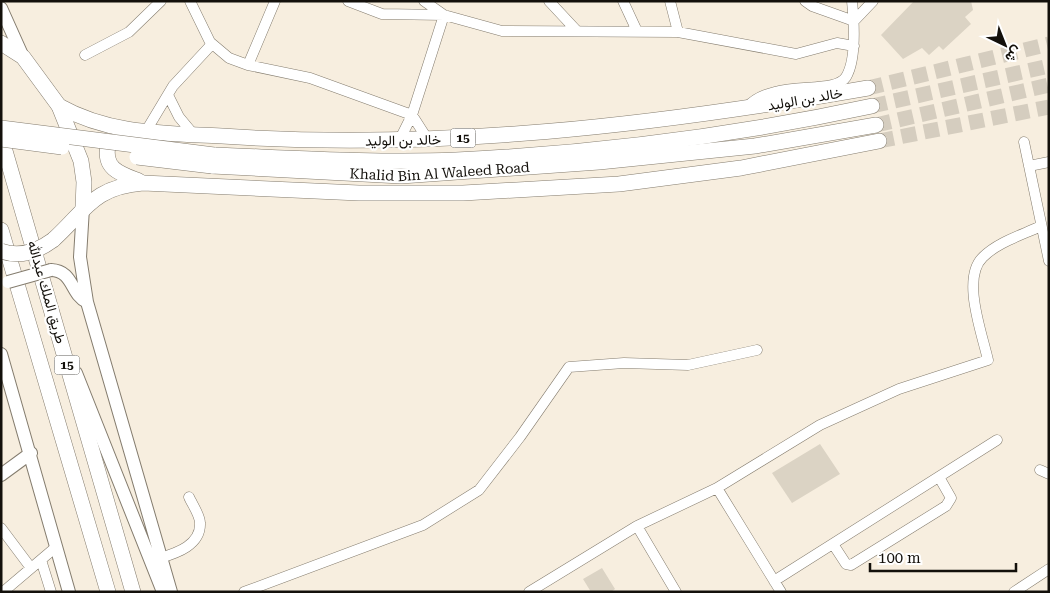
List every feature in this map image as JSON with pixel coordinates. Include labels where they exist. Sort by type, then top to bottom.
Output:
[{"type":"highway","name":"خالد بن الوليد","points":[[1,43],[23,57],[59,106],[81,161],[84,182],[83,208]]},
{"type":"highway","name":"خالد بن الوليد","points":[[59,106],[81,118],[114,128],[140,131],[269,140],[399,141],[512,135],[744,110],[868,88]]},
{"type":"highway","name":"Khalid Bin Al Waleed Road","points":[[1,128],[213,160],[454,160],[527,155],[718,136],[872,106]]},
{"type":"highway","name":"Khalid Bin Al Waleed Road","points":[[1,138],[213,160],[401,176],[599,162],[755,146],[876,125]]},
{"type":"highway","points":[[140,131],[116,138],[108,146],[106,155],[112,170],[143,183]]},
{"type":"highway","name":"طريق الملك عبدالله","points":[[1,138],[133,592]]},
{"type":"highway","points":[[1,251],[10,254],[25,253],[40,248],[68,227],[83,208],[105,191],[123,184],[143,183],[359,193],[463,193],[610,185],[741,168],[880,140]]},
{"type":"highway","name":"طريق الملك عبدالله","points":[[1,230],[108,592]]},
{"type":"main road","points":[[1,8],[23,57]]},
{"type":"main road","points":[[83,208],[80,258],[87,302],[171,592]]},
{"type":"main road","points":[[5,285],[51,270],[60,272],[68,277],[77,295],[87,302]]},
{"type":"main road","points":[[55,320],[163,592]]},
{"type":"main road","points":[[1,354],[70,592]]},
{"type":"main road","points":[[1,475],[31,453]]},
{"type":"street","points":[[85,56],[129,32],[161,1]]},
{"type":"street","points":[[190,1],[202,29],[212,44],[229,58],[310,78],[412,115],[428,140]]},
{"type":"street","points":[[248,64],[275,1]]},
{"type":"street","points":[[348,1],[382,14],[444,15],[502,31],[678,32],[796,54],[837,43],[854,46]]},
{"type":"street","points":[[424,1],[444,15]]},
{"type":"street","points":[[549,1],[576,30]]},
{"type":"street","points":[[623,1],[637,31]]},
{"type":"street","points":[[670,1],[678,32]]},
{"type":"street","points":[[805,1],[812,6],[854,21]]},
{"type":"street","points":[[744,110],[760,96],[773,91],[839,83],[848,73],[854,46],[852,1]]},
{"type":"street","points":[[854,21],[873,1]]},
{"type":"street","points":[[399,141],[412,115],[444,15]]},
{"type":"street","points":[[140,131],[188,67],[212,44]]},
{"type":"street","points":[[168,95],[179,117],[194,134]]},
{"type":"street","points":[[1024,142],[1049,261]]},
{"type":"street","points":[[1029,166],[1049,162]]},
{"type":"street","points":[[529,592],[637,526],[717,488],[820,425],[899,389],[988,360],[972,278],[982,257],[1041,226]]},
{"type":"street","points":[[244,592],[423,525],[479,490],[520,437],[569,366],[624,363],[688,364],[757,350]]},
{"type":"street","points":[[774,581],[996,440]]},
{"type":"street","points":[[832,544],[846,564],[851,564],[946,506],[952,498],[939,477]]},
{"type":"street","points":[[717,488],[781,592]]},
{"type":"street","points":[[160,558],[179,553],[197,535],[200,523],[189,497]]},
{"type":"street","points":[[637,526],[676,592]]},
{"type":"street","points":[[1,528],[32,568]]},
{"type":"street","points":[[4,592],[56,547]]},
{"type":"street","points":[[41,560],[51,592]]},
{"type":"street","points":[[1014,592],[1049,569]]},
{"type":"building","points":[[914,1],[971,1],[973,10],[965,17],[971,24],[943,50],[939,46],[929,55],[922,48],[903,59],[881,35]]},
{"type":"building","points":[[820,444],[840,474],[792,503],[772,473]]},
{"type":"building","points":[[602,568],[615,589],[611,592],[591,592],[583,579]]},
{"type":"tunnel","points":[[868,88],[1049,44]]},
{"type":"tunnel","points":[[872,106],[1049,66]]},
{"type":"tunnel","points":[[876,125],[1049,85]]},
{"type":"tunnel","points":[[879,141],[1049,107]]}]
